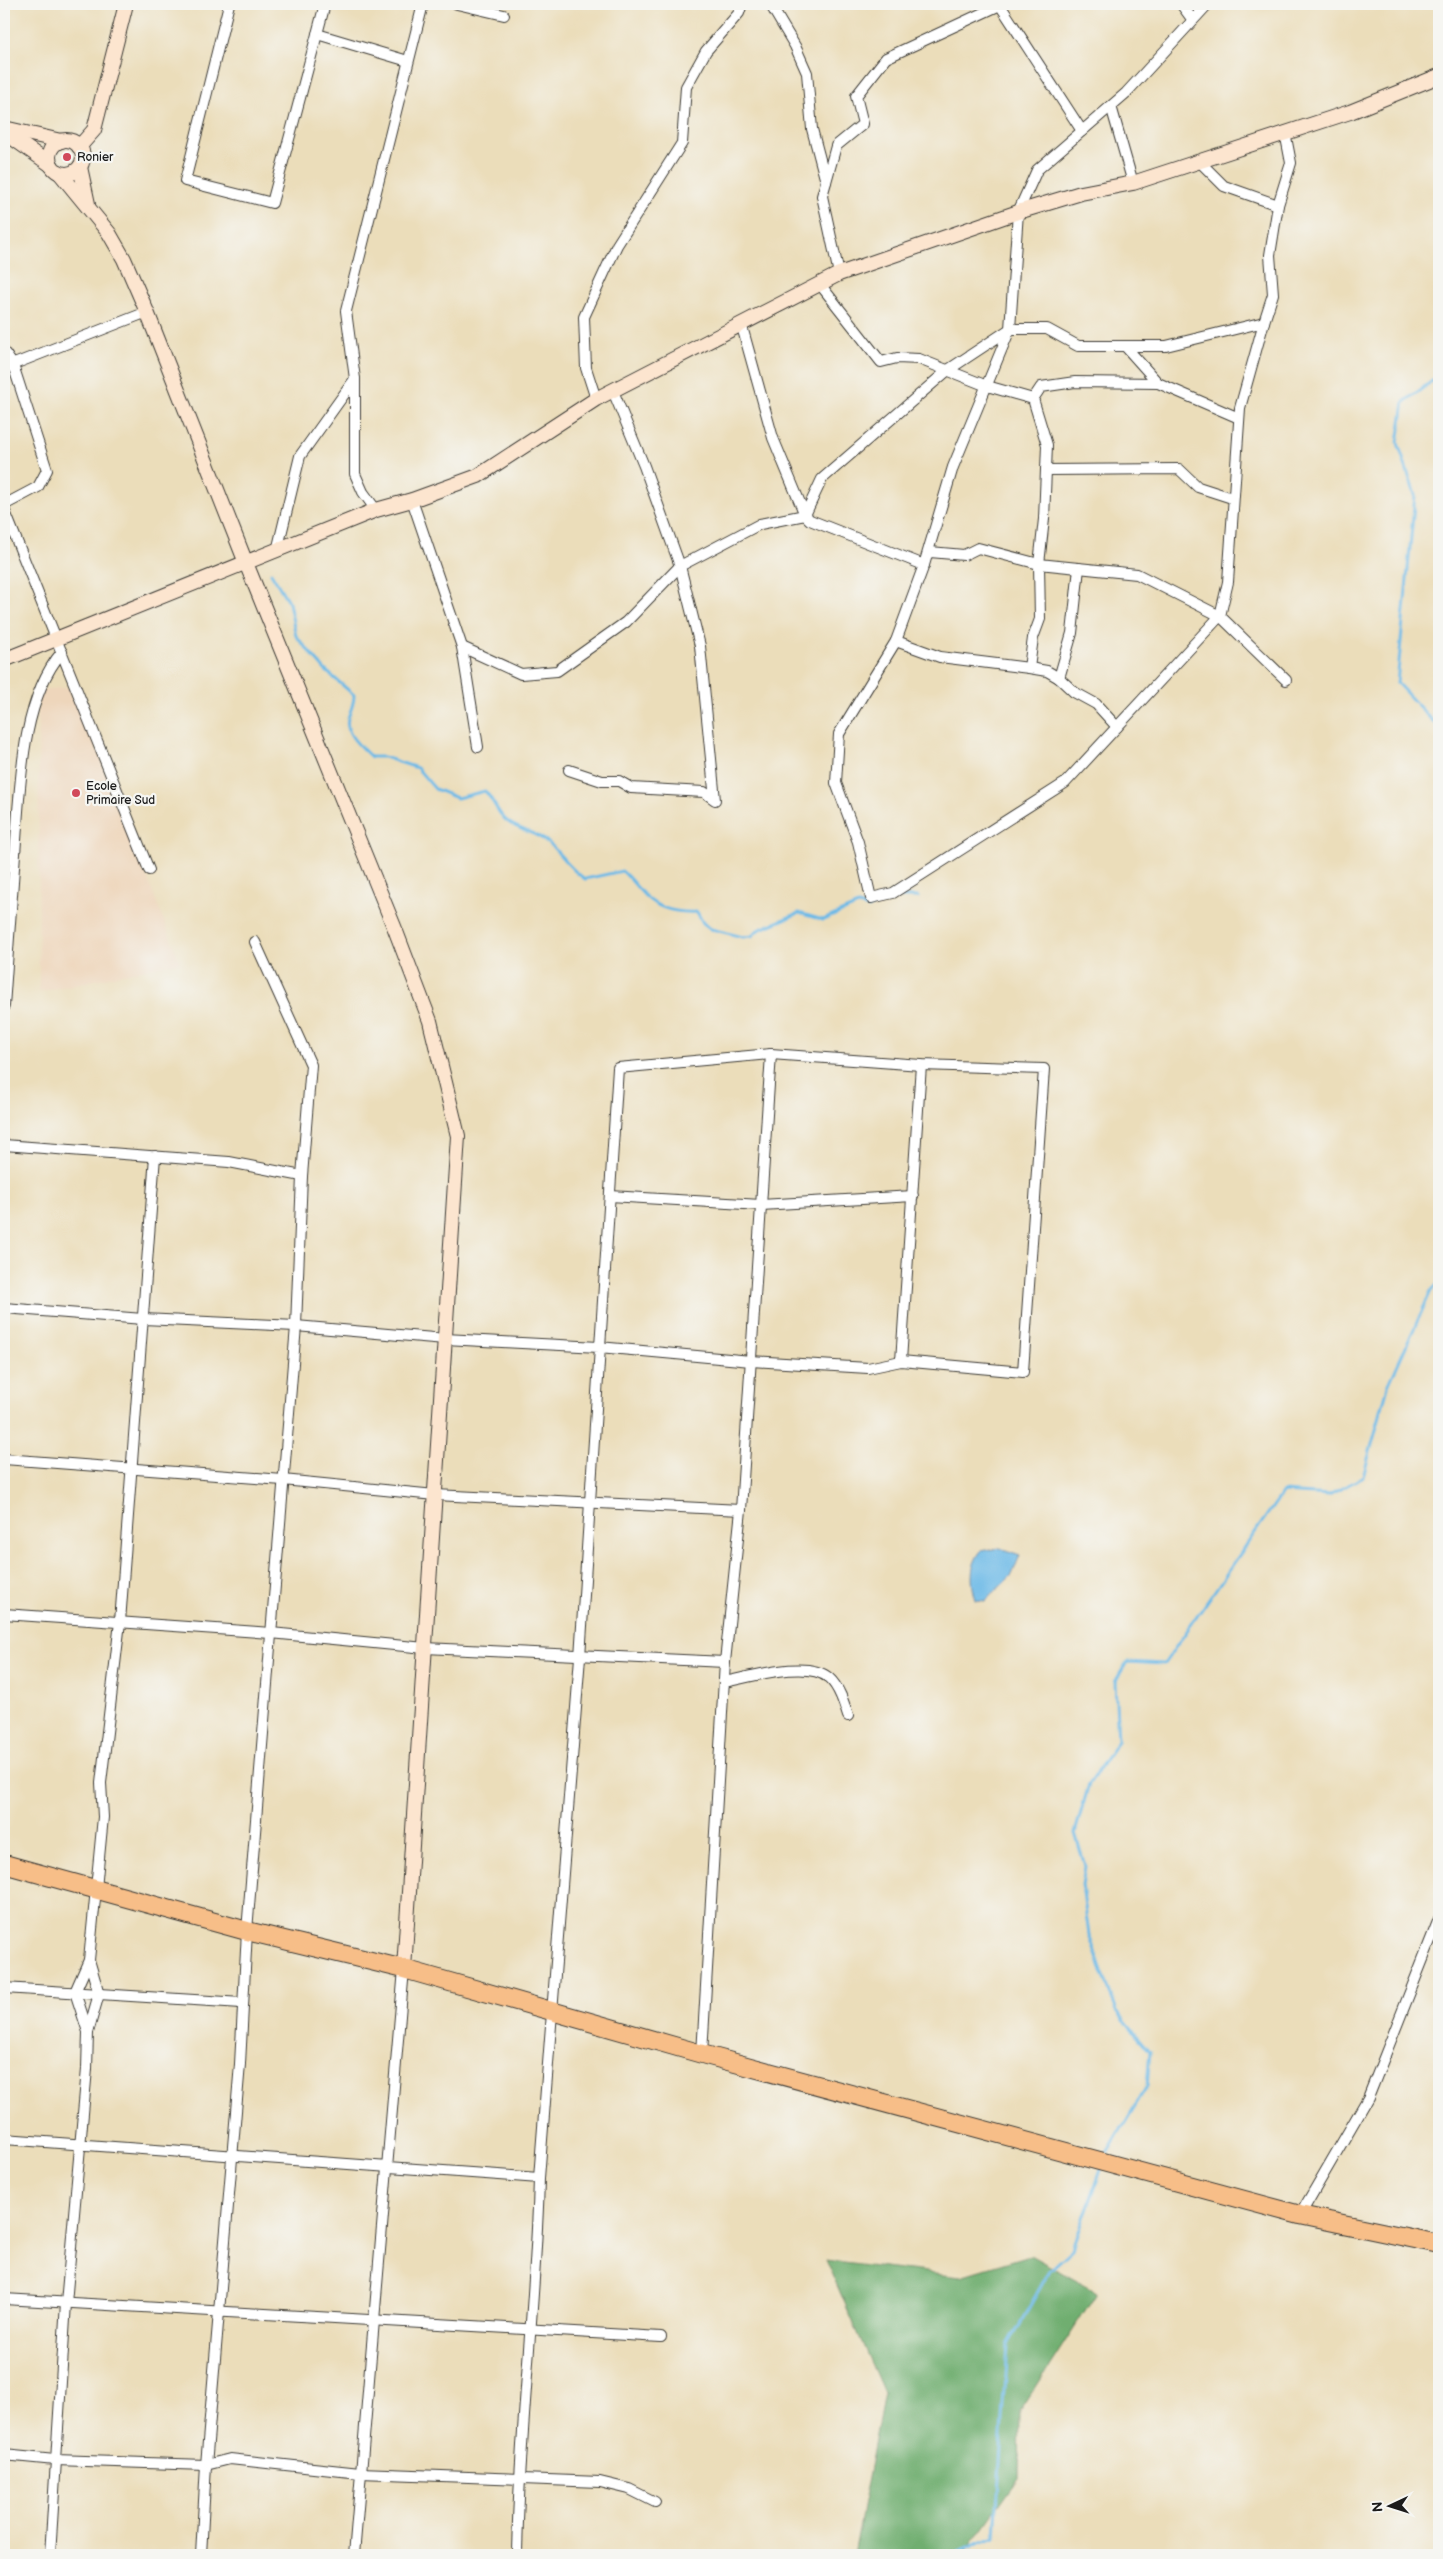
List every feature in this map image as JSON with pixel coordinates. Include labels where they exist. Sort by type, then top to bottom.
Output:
[{"type":"highway","points":[[4,1864],[247,1931],[404,1969],[702,2054],[1300,2215],[1439,2244]]},
{"type":"street","points":[[79,147],[94,130],[126,4]]},
{"type":"street","points":[[229,4],[185,181],[272,203],[325,4]]},
{"type":"street","points":[[376,510],[363,492],[355,474],[355,378],[346,311],[423,4]]},
{"type":"street","points":[[457,4],[504,15]]},
{"type":"street","points":[[596,399],[586,368],[584,317],[617,245],[682,143],[686,87],[706,51],[739,13],[742,4]]},
{"type":"street","points":[[770,4],[795,46],[807,73],[812,128],[826,182]]},
{"type":"street","points":[[839,274],[822,196],[836,146],[863,124],[856,96],[886,58],[1000,4],[1082,132]]},
{"type":"street","points":[[1181,4],[1192,19]]},
{"type":"street","points":[[1208,4],[1192,19],[1126,93],[1037,170],[1018,212],[1010,329],[953,467],[930,552],[896,641],[839,734],[836,782],[858,842],[871,898],[893,893],[1065,783],[1220,616],[1228,582],[1232,498],[1240,408],[1264,322],[1274,294],[1270,255],[1278,205],[1291,164],[1285,132]]},
{"type":"street","points":[[317,34],[408,61]]},
{"type":"street","points":[[4,660],[376,510],[412,500],[478,476],[596,399],[839,274],[1018,212],[1081,194],[1133,182],[1200,162],[1285,132],[1350,112],[1439,76]]},
{"type":"street","points":[[1111,106],[1133,182]]},
{"type":"street","points":[[4,128],[61,141],[74,142],[82,153],[80,167],[89,207]]},
{"type":"street","points":[[4,132],[55,168],[89,207],[109,234],[124,259],[147,312],[246,563],[344,798],[430,1021],[458,1136],[404,1969],[372,2320],[354,2555]]},
{"type":"street","points":[[55,168],[50,153],[56,144],[61,141]]},
{"type":"street","points":[[1200,162],[1224,186],[1278,205]]},
{"type":"street","points":[[55,168],[71,173],[80,167]]},
{"type":"street","points":[[819,283],[881,362],[897,358],[920,359],[987,386],[1033,399]]},
{"type":"street","points":[[8,366],[147,312]]},
{"type":"street","points":[[805,515],[822,479],[948,370],[1010,329],[1047,329],[1078,346],[1166,346],[1264,322]]},
{"type":"street","points":[[741,323],[773,438],[805,515],[810,520],[924,565]]},
{"type":"street","points":[[1125,346],[1158,382],[1239,418]]},
{"type":"street","points":[[4,352],[47,470],[38,487],[4,504]]},
{"type":"street","points":[[277,551],[300,456],[355,378]]},
{"type":"street","points":[[1029,668],[1034,638],[1040,619],[1039,564],[1044,520],[1046,470],[1046,445],[1033,399],[1041,387],[1074,382],[1158,382]]},
{"type":"street","points":[[569,770],[602,782],[619,781],[631,788],[704,792],[715,800],[700,646],[680,566],[644,466],[613,391]]},
{"type":"street","points":[[1046,470],[1179,469],[1198,486],[1232,498]]},
{"type":"street","points":[[412,500],[462,647],[478,747]]},
{"type":"street","points":[[4,509],[149,870]]},
{"type":"street","points":[[462,647],[521,674],[557,671],[626,622],[680,566],[760,524],[805,515]]},
{"type":"street","points":[[930,552],[964,555],[978,548],[1039,564],[1137,574],[1220,616],[1286,680]]},
{"type":"street","points":[[1059,678],[1072,634],[1079,568]]},
{"type":"street","points":[[896,641],[940,658],[1029,668],[1047,672],[1059,678],[1074,692],[1096,704],[1117,727]]},
{"type":"street","points":[[4,1006],[22,765],[34,710],[46,673],[62,652]]},
{"type":"street","points":[[201,2555],[218,2312],[240,2064],[247,1931],[296,1326],[302,1176],[310,1065],[255,942]]},
{"type":"street","points":[[702,2054],[725,1662],[741,1510],[771,1054]]},
{"type":"street","points":[[4,1308],[143,1319],[296,1326],[445,1339],[599,1347],[751,1361],[868,1368],[902,1361],[1023,1372],[1044,1069],[921,1065],[771,1054],[618,1068],[599,1347],[580,1657],[539,2178],[537,2262],[518,2479],[517,2555]]},
{"type":"street","points":[[902,1361],[921,1065]]},
{"type":"street","points":[[4,1145],[230,1162],[302,1176]]},
{"type":"street","points":[[88,2032],[75,1992],[89,1960],[103,1817],[101,1783],[120,1622],[155,1156]]},
{"type":"street","points":[[610,1196],[761,1205],[912,1196]]},
{"type":"street","points":[[4,1459],[283,1480],[434,1495],[741,1510]]},
{"type":"street","points":[[4,1614],[271,1633],[425,1648],[580,1657],[725,1662]]},
{"type":"street","points":[[724,1682],[794,1669],[815,1671],[830,1679],[836,1686],[848,1716]]},
{"type":"street","points":[[1300,2215],[1368,2098],[1439,1919]]},
{"type":"street","points":[[50,2555],[66,2303],[88,2069],[88,2032],[99,1994],[89,1960]]},
{"type":"street","points":[[4,1988],[242,2003]]},
{"type":"street","points":[[4,2140],[539,2178]]},
{"type":"street","points":[[4,2299],[661,2337]]},
{"type":"street","points":[[4,2455],[55,2460],[206,2465],[230,2459],[360,2473],[600,2482],[628,2489],[655,2502]]},
{"type":"shaded area","name":"Ecole Primaire Sud","points":[[73,687],[180,962],[39,992],[38,690]]},
{"type":"green space","points":[[1030,2255],[1097,2292],[1020,2412],[1019,2478],[964,2555],[853,2555],[884,2393],[826,2260],[960,2276]]},
{"type":"water","points":[[1000,1548],[1020,1555],[1012,1575],[985,1601],[976,1600],[972,1575],[974,1563],[981,1551]]},
{"type":"waterway","points":[[1439,376],[1404,402],[1398,443],[1415,495],[1397,683],[1439,728]]},
{"type":"waterway","points":[[271,573],[289,603],[296,636],[325,670],[354,695],[348,718],[348,729],[354,740],[371,757],[384,757],[417,768],[435,789],[457,798],[485,791],[507,821],[547,842],[571,868],[585,879],[622,871],[656,905],[676,911],[697,912],[703,923],[711,929],[743,937],[752,936],[758,930],[799,913],[823,920],[858,905],[869,908],[885,898]]},
{"type":"waterway","points":[[891,897],[918,897]]},
{"type":"waterway","points":[[1105,2156],[1147,2086],[1150,2051],[1117,2012],[1089,1935],[1082,1885],[1085,1866],[1075,1833],[1089,1784],[1118,1741],[1115,1682],[1127,1662],[1164,1664],[1283,1492],[1329,1495],[1363,1477],[1388,1386],[1431,1291],[1439,1283]]},
{"type":"waterway","points":[[951,2555],[995,2537],[1008,2345],[1050,2270],[1073,2249],[1102,2167]]},
{"type":"place","name":"Ronier","points":[[67,157]]},
{"type":"place","name":"Ecole Primaire Sud","points":[[76,793]]}]
